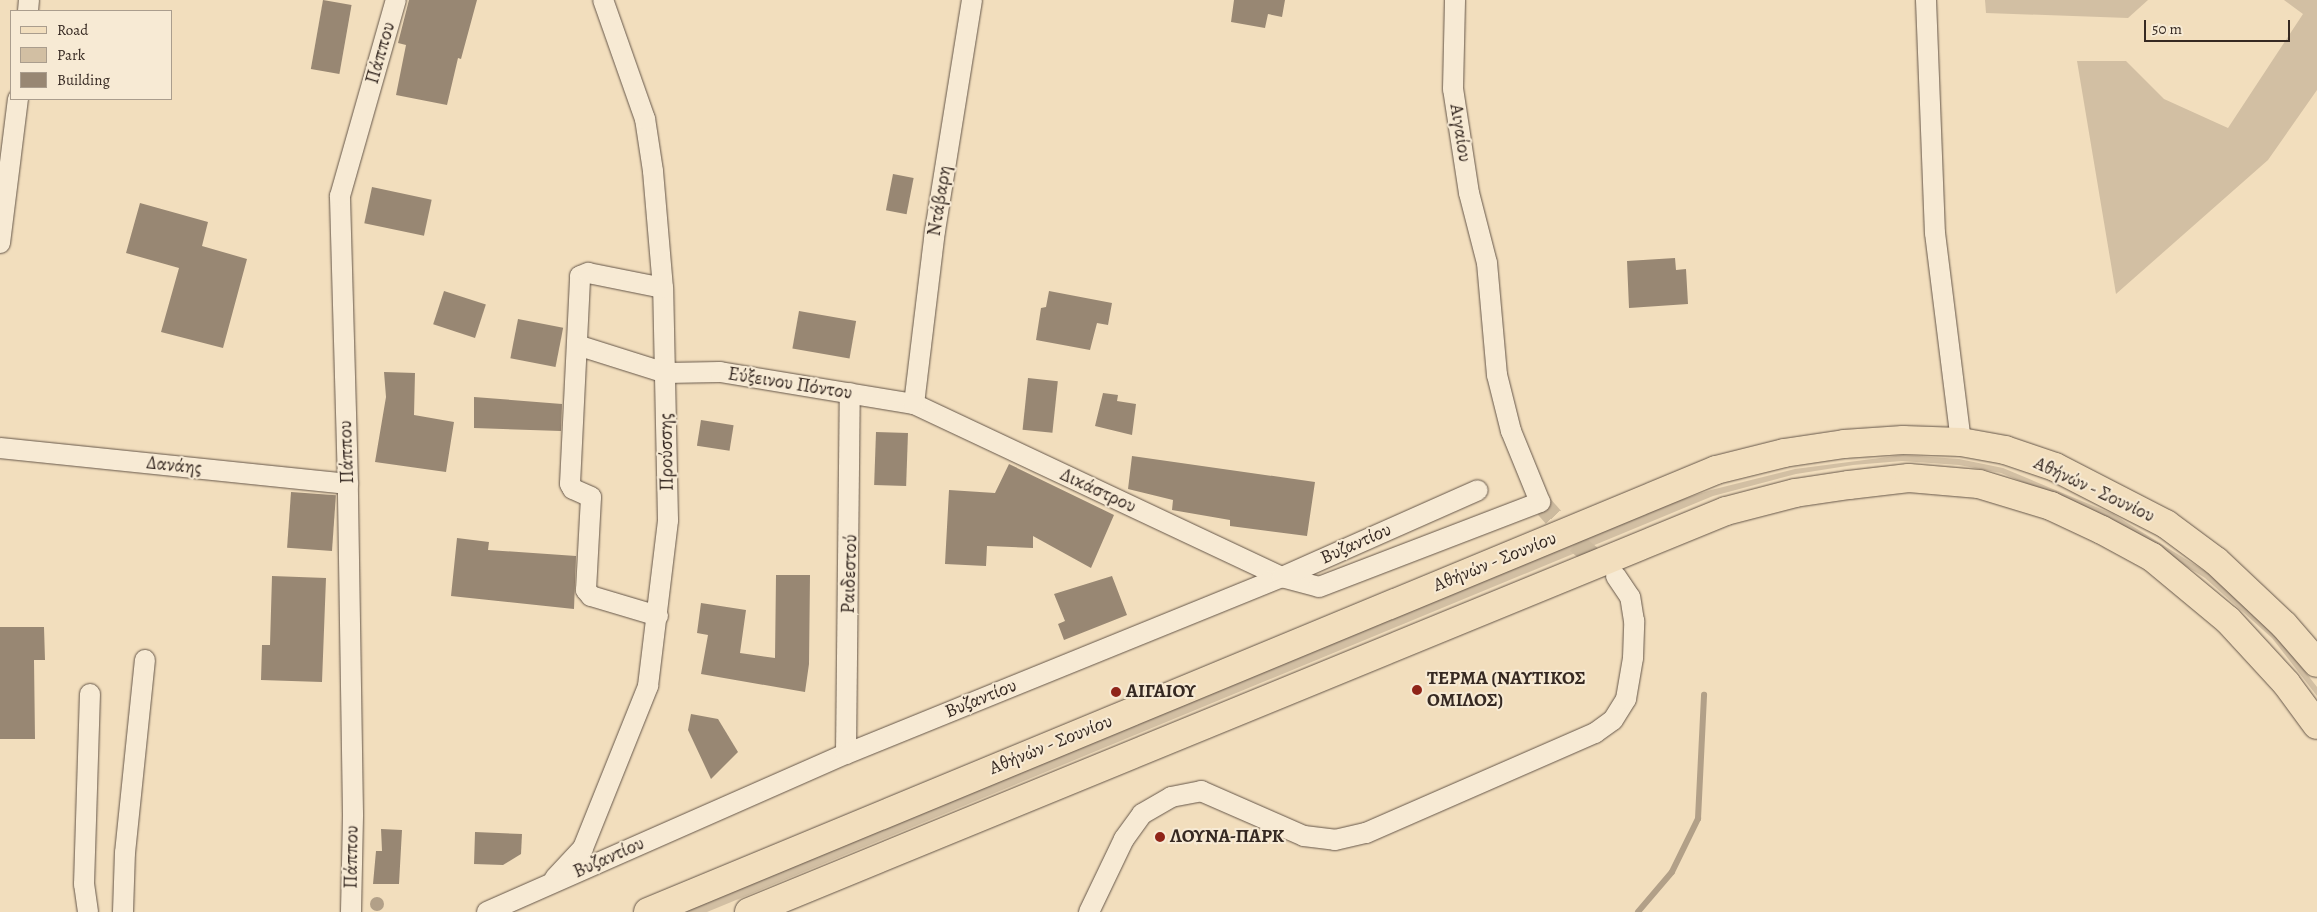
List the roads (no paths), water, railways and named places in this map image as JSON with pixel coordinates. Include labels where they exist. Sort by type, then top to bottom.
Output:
[{"type":"main road","name":"Αθήνών - Σουνίου","points":[[648,912],[1716,470],[1784,454],[1844,444],[1903,440],[1961,442],[2005,450],[2055,467],[2166,524],[2252,593],[2317,663]]},
{"type":"main road","name":"Αθήνών - Σουνίου","points":[[749,912],[1726,511],[1795,494],[1850,485],[1909,478],[1979,484],[2051,506],[2102,530],[2152,557],[2228,620],[2280,677],[2317,725]]},
{"type":"street","name":"Πάππου","points":[[351,912],[353,814],[348,484],[340,196],[396,0]]},
{"type":"street","name":"Προύσσης","points":[[548,884],[583,848],[648,686],[658,616],[668,520],[664,288],[645,119],[603,0]]},
{"type":"street","name":"Ντάβαρη","points":[[914,404],[935,230],[972,0]]},
{"type":"street","name":"Αιγαίου","points":[[1282,577],[1319,587],[1540,502],[1510,431],[1497,375],[1487,264],[1469,192],[1453,89],[1456,0]]},
{"type":"street","points":[[1926,0],[1935,233],[1961,442]]},
{"type":"street","points":[[0,243],[5,166],[18,100]]},
{"type":"street","points":[[658,616],[591,596],[586,590],[591,497],[573,489],[570,484],[577,345],[583,273],[664,288]]},
{"type":"street","name":"Εύξεινου Πόντου","points":[[577,345],[666,373],[720,372],[914,404]]},
{"type":"street","name":"Ραιδεστού","points":[[846,754],[850,393]]},
{"type":"street","name":"Δικάστρου","points":[[914,404],[1282,577]]},
{"type":"street","name":"Δανάης","points":[[0,448],[348,484]]},
{"type":"street","name":"Βυζαντίου","points":[[487,912],[846,754],[1282,577],[1478,490]]},
{"type":"street","points":[[1089,912],[1124,839],[1142,814],[1171,797],[1202,791],[1304,836],[1335,840],[1366,833],[1595,733],[1613,720],[1626,699],[1633,658],[1634,621],[1630,597],[1616,576]]},
{"type":"street","points":[[123,912],[125,853],[144,660]]},
{"type":"street","points":[[88,912],[84,884],[90,694]]},
{"type":"waterway","points":[[1638,912],[1672,872],[1698,819],[1704,695]]},
{"type":"tunnel","points":[[1540,502],[1576,543],[1609,570]]},
{"type":"place","name":"ΤΕΡΜΑ (ΝΑΥΤΙΚΟΣ ΟΜΙΛΟΣ)","points":[[1417,690]]},
{"type":"place","name":"ΑΙΓΑΙΟΥ","points":[[1116,692]]},
{"type":"place","name":"ΛΟΥΝΑ-ΠΑΡΚ","points":[[1160,837]]}]
